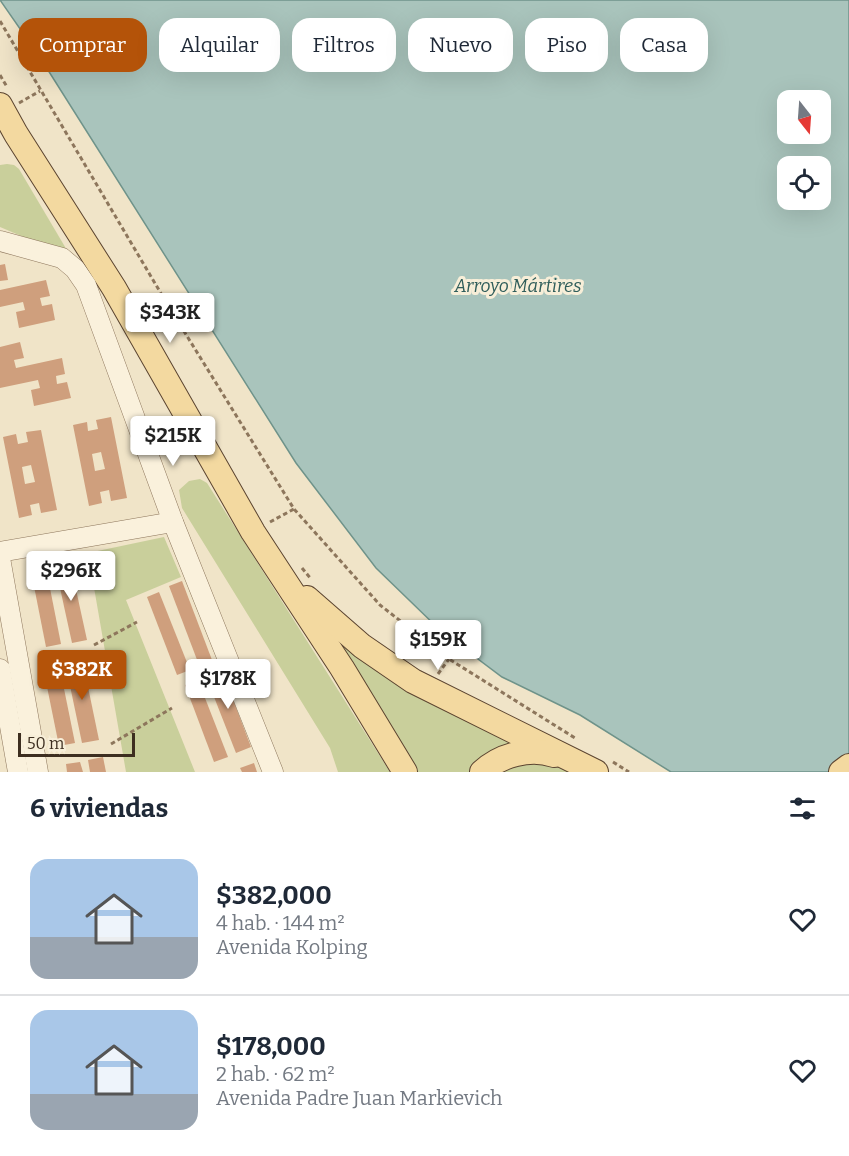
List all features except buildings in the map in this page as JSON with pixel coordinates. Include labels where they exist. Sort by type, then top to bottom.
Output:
[{"type":"main road","points":[[10,101],[8,135],[114,288],[253,532],[362,646],[404,676],[601,766]]},
{"type":"main road","points":[[293,573],[405,772]]},
{"type":"main road","points":[[483,772],[490,764],[516,754],[533,752],[601,766]]},
{"type":"main road","points":[[841,772],[849,766]]},
{"type":"street","points":[[0,241],[62,258],[75,269],[87,285],[173,522],[273,772]]},
{"type":"street","points":[[0,552],[173,522]]},
{"type":"street","points":[[0,558],[3,586],[38,772]]},
{"type":"street","points":[[0,669],[18,772]]},
{"type":"path","points":[[0,21],[169,307],[294,509],[380,605],[449,659],[579,741]]},
{"type":"path","points":[[0,75],[10,101],[40,91]]},
{"type":"path","points":[[148,321],[169,307]]},
{"type":"path","points":[[264,525],[294,509]]},
{"type":"path","points":[[293,573],[314,582]]},
{"type":"path","points":[[94,645],[136,622]]},
{"type":"path","points":[[436,676],[449,659]]},
{"type":"path","points":[[111,744],[172,708]]},
{"type":"path","points":[[601,766],[622,772]]},
{"type":"path","points":[[601,766],[629,772]]},
{"type":"green space","points":[[7,164],[19,169],[71,257],[0,227],[0,165]]},
{"type":"green space","points":[[200,479],[207,483],[390,772],[338,772],[330,748],[182,508],[179,490],[189,481]]},
{"type":"green space","points":[[164,537],[181,577],[126,600],[195,772],[126,772],[88,553]]},
{"type":"green space","points":[[340,640],[512,740],[513,745],[469,772],[411,772],[333,644]]},
{"type":"green space","points":[[522,762],[556,765],[574,772],[497,772]]},
{"type":"water","name":"Arroyo Mártires","points":[[0,0],[849,0],[849,772],[671,772],[580,715],[502,677],[442,632],[376,568],[296,463],[49,72],[147,72],[147,18],[18,18],[18,26]]}]
